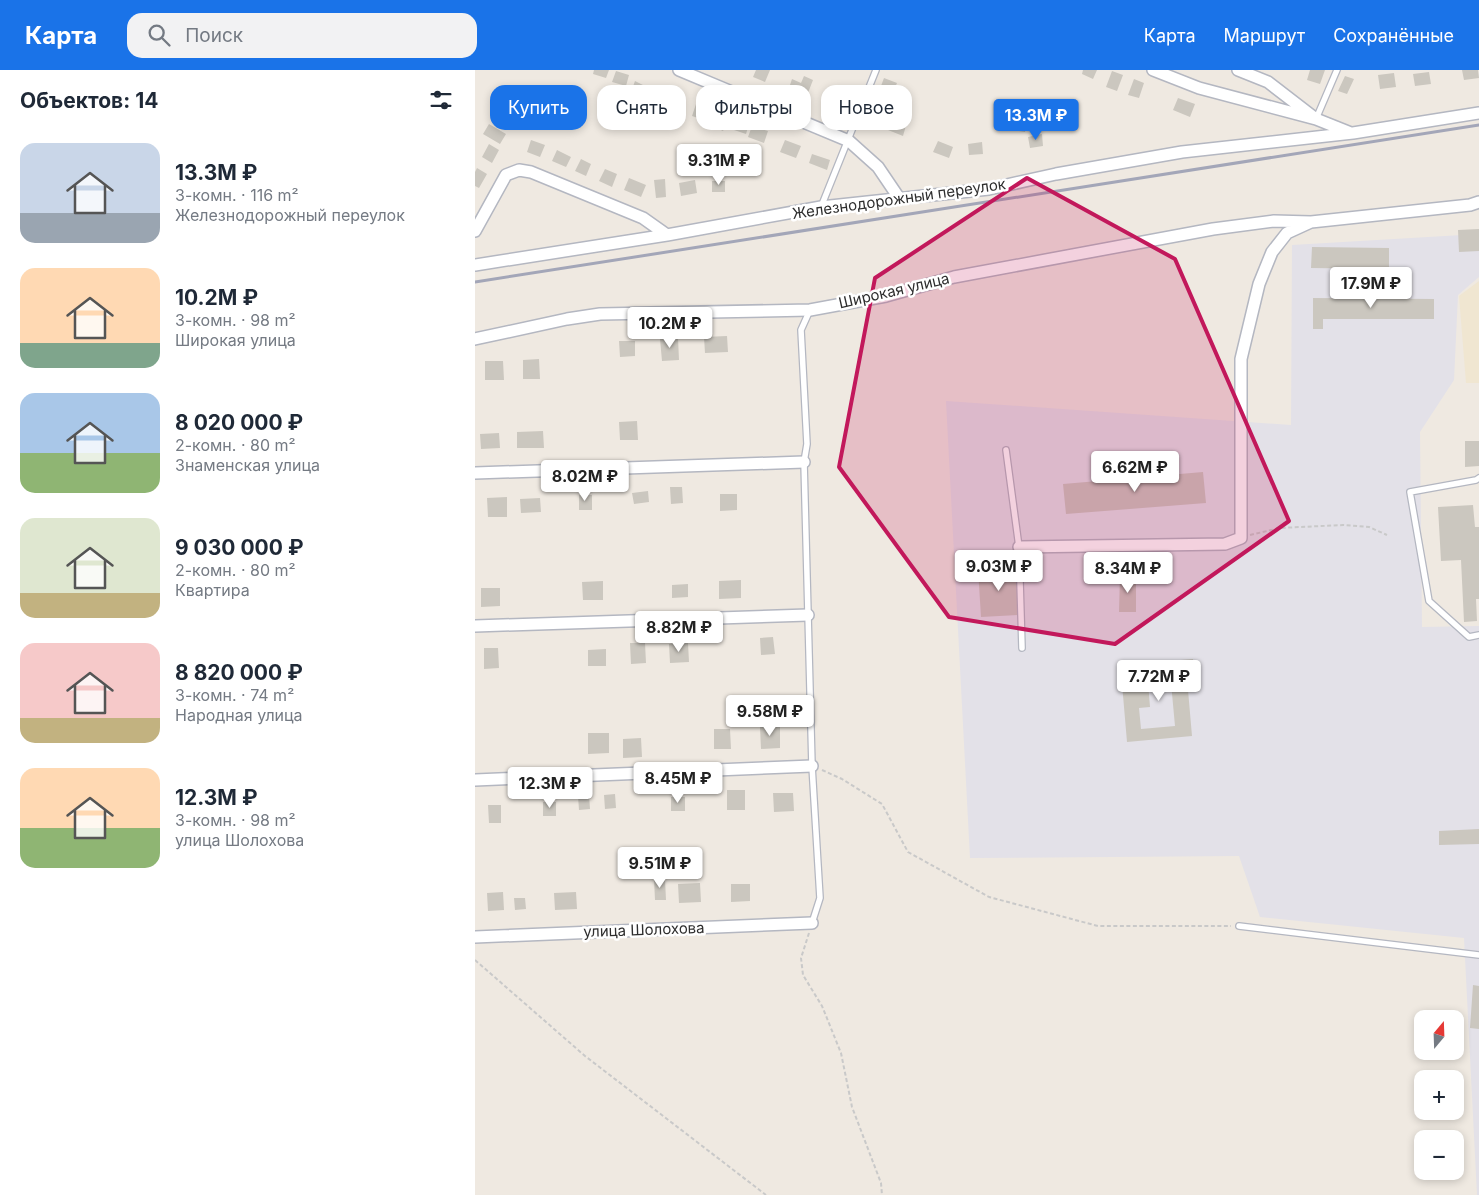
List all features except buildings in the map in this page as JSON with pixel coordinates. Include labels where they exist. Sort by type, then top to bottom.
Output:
[{"type":"street","points":[[679,70],[849,141],[878,167],[899,198]]},
{"type":"street","points":[[1153,70],[1199,88],[1316,119],[1353,134]]},
{"type":"street","points":[[1238,70],[1268,82],[1316,119]]},
{"type":"street","name":"Железнодорожный переулок","points":[[475,265],[667,235],[821,207],[989,190],[1056,174],[1182,152],[1353,134],[1479,113]]},
{"type":"street","points":[[475,231],[506,175],[519,170],[531,172],[643,218],[667,235]]},
{"type":"street","points":[[1019,547],[1225,544],[1241,538],[1241,359],[1259,284],[1272,252],[1287,233],[1311,222],[1470,205],[1479,202]]},
{"type":"street","name":"Широкая улица","points":[[475,339],[567,319],[600,314],[810,310],[886,296],[954,277],[1213,229],[1273,221],[1311,222]]},
{"type":"street","points":[[475,473],[804,462]]},
{"type":"street","points":[[475,626],[808,615]]},
{"type":"street","points":[[475,780],[812,766]]},
{"type":"street","name":"улица Шолохова","points":[[475,937],[812,923]]},
{"type":"lane","points":[[821,207],[876,70]]},
{"type":"lane","points":[[1316,119],[1337,70]]},
{"type":"lane","points":[[810,310],[801,330],[807,444],[804,462],[812,766],[820,898],[812,923]]},
{"type":"lane","points":[[1006,450],[1019,547],[1022,648]]},
{"type":"lane","points":[[1479,478],[1410,492],[1429,600],[1469,637],[1479,635]]},
{"type":"lane","points":[[1239,926],[1479,954]]},
{"type":"path","points":[[1241,538],[1280,528],[1343,525],[1369,527],[1387,535]]},
{"type":"path","points":[[812,766],[842,779],[882,804],[907,852],[989,897],[1098,926],[1239,926]]},
{"type":"path","points":[[812,923],[801,958],[803,975],[822,1006],[841,1053],[852,1108],[881,1183],[882,1195]]},
{"type":"path","points":[[475,960],[585,1056],[766,1195]]},
{"type":"highlighted area","points":[[1027,178],[1175,259],[1289,521],[1115,644],[949,617],[839,467],[875,278]]},
{"type":"shaded area","points":[[1479,234],[1479,277],[1458,295],[1454,380],[1420,432],[1422,627],[1479,626],[1479,1195],[1477,1195],[1464,938],[1260,917],[1239,856],[970,858],[946,401],[1291,425],[1292,245]]},
{"type":"shaded area","points":[[1479,281],[1479,383],[1466,383],[1459,296]]},
{"type":"railway","points":[[475,282],[1479,125]]}]
